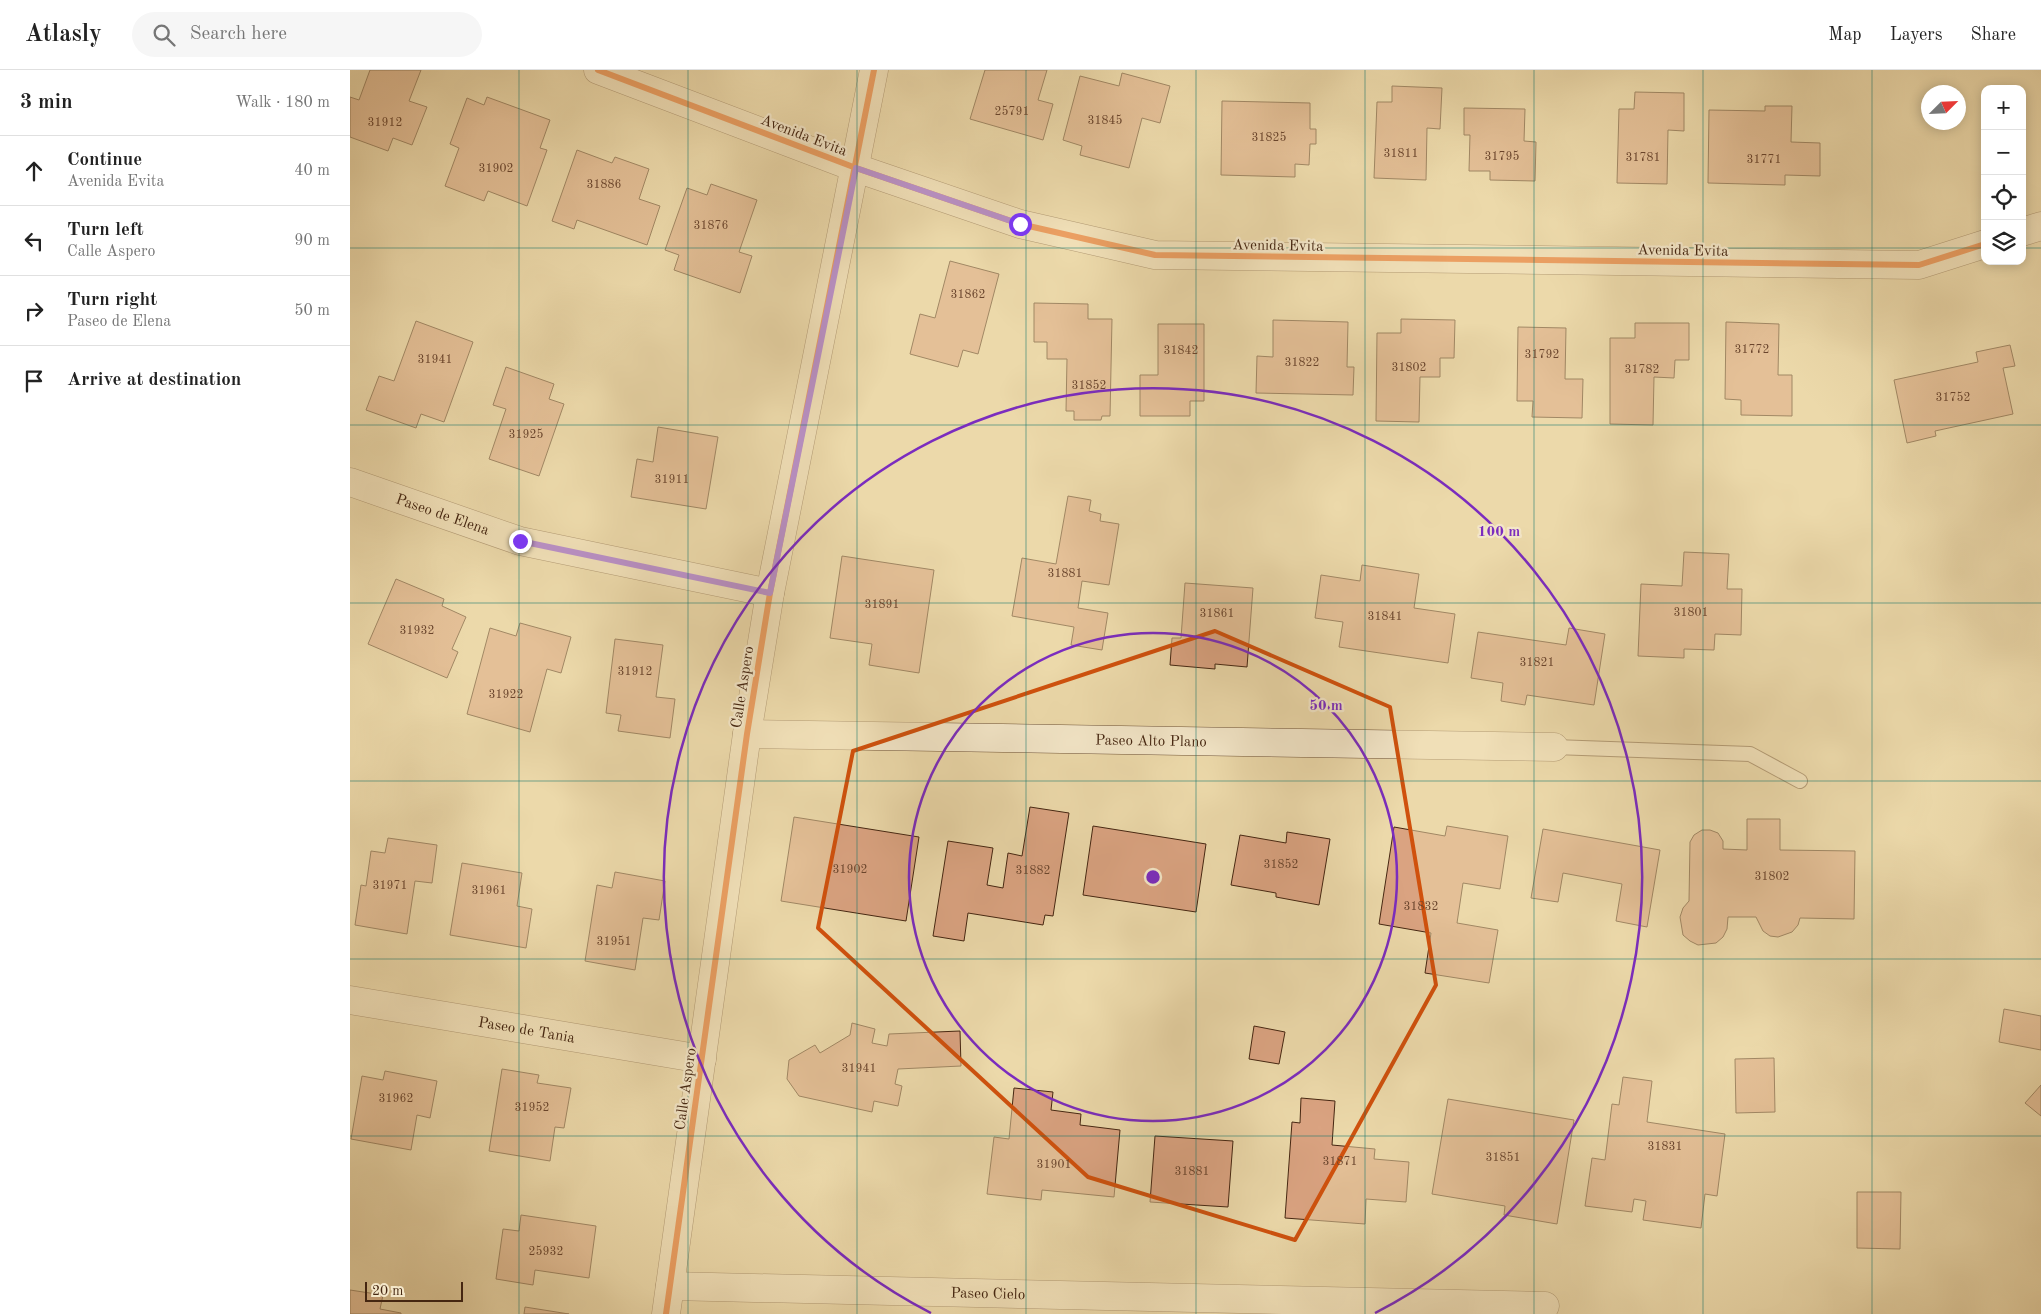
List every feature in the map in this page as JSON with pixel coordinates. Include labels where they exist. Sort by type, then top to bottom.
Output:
[{"type":"street","name":"Avenida Evita","points":[[598,70],[856,168],[1020,224],[1155,256],[1919,265],[1981,245]]},
{"type":"street","name":"Calle Aspero","points":[[666,1314],[747,734],[770,593],[874,70]]},
{"type":"street","points":[[2026,231],[2041,226]]},
{"type":"street","name":"Paseo de Elena","points":[[350,482],[520,541],[770,593]]},
{"type":"street","name":"Paseo Alto Plano","points":[[747,734],[1554,747]]},
{"type":"street","name":"Paseo de Tania","points":[[350,1000],[702,1059]]},
{"type":"street","name":"Paseo Cielo","points":[[670,1286],[1545,1306]]},
{"type":"lane","points":[[1554,747],[1750,754],[1800,782]]},
{"type":"highlighted area","points":[[1215,631],[1390,707],[1436,985],[1295,1240],[1088,1177],[818,928],[853,751]]},
{"type":"building","points":[[370,70],[421,70],[409,101],[427,107],[412,145],[393,138],[388,151],[350,137],[350,97],[359,100]]},
{"type":"building","points":[[985,70],[1047,70],[1038,100],[1053,104],[1043,140],[970,119]]},
{"type":"building","points":[[1122,73],[1170,86],[1160,123],[1142,118],[1129,168],[1080,155],[1082,146],[1063,140],[1080,76],[1119,86]]},
{"type":"building","points":[[1392,86],[1442,88],[1440,129],[1427,128],[1426,180],[1374,178],[1377,102],[1392,102]]},
{"type":"building","points":[[1635,92],[1684,93],[1684,131],[1668,130],[1667,184],[1617,183],[1619,109],[1634,109]]},
{"type":"building","points":[[487,97],[550,120],[540,148],[547,150],[527,206],[488,191],[484,201],[445,186],[459,148],[450,144],[467,98],[484,105]]},
{"type":"building","points":[[1222,101],[1310,103],[1310,129],[1316,129],[1316,144],[1310,144],[1309,165],[1295,164],[1295,177],[1221,175]]},
{"type":"building","points":[[1765,106],[1792,106],[1791,142],[1820,143],[1820,176],[1785,175],[1785,185],[1708,183],[1709,110],[1765,111]]},
{"type":"building","points":[[1464,108],[1525,109],[1524,141],[1536,142],[1535,181],[1490,180],[1490,171],[1469,171],[1470,135],[1464,135]]},
{"type":"building","points":[[577,150],[612,163],[615,157],[649,169],[639,199],[660,206],[647,245],[577,220],[574,229],[552,221]]},
{"type":"building","points":[[711,184],[757,200],[739,252],[752,256],[740,293],[674,270],[679,255],[665,250],[687,188],[707,195]]},
{"type":"building","points":[[950,261],[999,274],[978,354],[963,350],[958,367],[910,354],[920,314],[935,318]]},
{"type":"building","points":[[1034,303],[1088,304],[1088,319],[1112,319],[1110,416],[1102,416],[1101,420],[1074,420],[1074,411],[1066,411],[1067,359],[1047,359],[1047,342],[1034,342]]},
{"type":"building","points":[[1401,319],[1455,320],[1454,358],[1440,358],[1440,377],[1420,377],[1419,422],[1376,421],[1377,333],[1401,333]]},
{"type":"building","points":[[1273,320],[1348,322],[1347,367],[1354,367],[1353,395],[1256,393],[1257,356],[1273,357]]},
{"type":"building","points":[[416,321],[473,342],[444,422],[421,414],[416,428],[366,410],[379,376],[394,381]]},
{"type":"building","points":[[1726,322],[1779,324],[1778,375],[1792,375],[1792,416],[1741,415],[1741,400],[1725,399]]},
{"type":"building","points":[[1635,323],[1689,323],[1689,360],[1675,360],[1674,378],[1654,377],[1653,425],[1610,424],[1610,338],[1635,338]]},
{"type":"building","points":[[1158,324],[1204,324],[1204,401],[1190,401],[1190,416],[1140,416],[1140,375],[1158,375]]},
{"type":"building","points":[[1518,327],[1566,328],[1565,379],[1583,379],[1582,418],[1532,417],[1533,401],[1517,401]]},
{"type":"building","points":[[2010,345],[2015,366],[2003,368],[2013,414],[1935,431],[1936,436],[1907,443],[1894,380],[1978,362],[1976,352]]},
{"type":"building","points":[[506,367],[554,384],[549,399],[564,404],[539,476],[489,459],[506,409],[493,405]]},
{"type":"building","points":[[658,427],[718,437],[706,509],[631,497],[637,459],[653,462]]},
{"type":"building","points":[[1068,496],[1091,500],[1089,511],[1101,514],[1100,521],[1119,524],[1109,585],[1082,581],[1078,608],[1108,613],[1102,650],[1071,645],[1074,627],[1012,616],[1022,558],[1056,564]]},
{"type":"building","points":[[1684,552],[1729,554],[1727,589],[1742,589],[1741,635],[1715,634],[1714,650],[1684,649],[1684,658],[1638,656],[1641,584],[1682,586]]},
{"type":"building","points":[[842,556],[934,570],[919,673],[869,665],[872,644],[830,638]]},
{"type":"building","points":[[1362,565],[1419,574],[1414,608],[1455,614],[1448,663],[1339,647],[1343,622],[1315,618],[1321,575],[1360,581]]},
{"type":"building","points":[[396,579],[444,599],[442,606],[466,617],[452,649],[458,652],[447,678],[368,644]]},
{"type":"building","points":[[1185,583],[1253,588],[1247,667],[1215,664],[1215,669],[1170,665],[1172,638],[1181,638]]},
{"type":"building","points":[[520,623],[571,637],[561,673],[547,669],[530,732],[467,714],[490,628],[516,636]]},
{"type":"building","points":[[1569,628],[1605,634],[1594,705],[1527,695],[1525,705],[1501,701],[1503,683],[1471,678],[1478,632],[1566,645]]},
{"type":"building","points":[[615,639],[663,645],[656,697],[675,699],[670,738],[618,731],[621,715],[606,713]]},
{"type":"building","points":[[1030,807],[1069,813],[1053,916],[1045,915],[1043,925],[968,913],[964,941],[933,936],[948,841],[993,848],[987,885],[1003,888],[1008,853],[1022,856]]},
{"type":"building","points":[[794,817],[919,837],[906,921],[781,901]]},
{"type":"building","points":[[1747,819],[1780,819],[1780,850],[1855,851],[1854,919],[1800,918],[1798,925],[1792,932],[1778,937],[1770,936],[1763,931],[1756,917],[1728,917],[1727,929],[1723,937],[1716,943],[1698,945],[1683,935],[1680,917],[1683,908],[1689,901],[1690,842],[1694,835],[1702,830],[1710,830],[1718,833],[1723,841],[1723,849],[1747,850]]},
{"type":"building","points":[[1093,826],[1206,844],[1196,912],[1083,895]]},
{"type":"building","points":[[1447,826],[1508,836],[1500,889],[1463,883],[1457,923],[1498,930],[1489,983],[1425,973],[1431,933],[1379,924],[1394,827],[1445,836]]},
{"type":"building","points":[[1543,829],[1660,850],[1647,927],[1616,921],[1622,884],[1563,873],[1558,902],[1531,898]]},
{"type":"building","points":[[1287,832],[1330,839],[1319,905],[1276,897],[1276,893],[1231,885],[1240,835],[1286,843]]},
{"type":"building","points":[[388,838],[437,845],[432,883],[415,881],[407,934],[355,925],[361,885],[366,886],[371,851],[385,853]]},
{"type":"building","points":[[462,863],[522,873],[517,906],[532,909],[526,948],[450,935]]},
{"type":"building","points":[[615,872],[665,881],[659,920],[643,918],[635,970],[585,961],[597,885],[612,888]]},
{"type":"building","points":[[2004,1009],[2041,1016],[2041,1050],[1999,1042]]},
{"type":"building","points":[[852,1023],[875,1029],[872,1043],[887,1046],[889,1034],[960,1031],[961,1066],[898,1069],[895,1084],[902,1086],[898,1106],[874,1101],[872,1112],[799,1096],[787,1079],[789,1060],[815,1045],[820,1053],[850,1035]]},
{"type":"building","points":[[1254,1026],[1285,1032],[1279,1064],[1249,1059]]},
{"type":"building","points":[[1774,1058],[1775,1112],[1736,1113],[1735,1059]]},
{"type":"building","points":[[502,1069],[539,1075],[537,1083],[571,1088],[564,1128],[555,1127],[550,1161],[489,1151]]},
{"type":"building","points":[[385,1071],[437,1081],[430,1118],[417,1115],[411,1150],[351,1139],[362,1076],[383,1080]]},
{"type":"building","points":[[1623,1077],[1652,1081],[1647,1122],[1725,1134],[1717,1196],[1705,1194],[1701,1228],[1643,1220],[1646,1201],[1634,1199],[1632,1212],[1585,1206],[1592,1158],[1605,1160],[1612,1104],[1619,1105]]},
{"type":"building","points":[[2041,1085],[2041,1116],[2025,1103]]},
{"type":"building","points":[[1014,1088],[1053,1092],[1051,1110],[1081,1114],[1080,1125],[1120,1130],[1114,1197],[1042,1190],[1041,1200],[987,1194],[994,1137],[1009,1139]]},
{"type":"building","points":[[1301,1098],[1335,1101],[1332,1145],[1375,1149],[1374,1159],[1409,1162],[1406,1202],[1366,1199],[1365,1224],[1285,1218],[1292,1122],[1300,1123]]},
{"type":"building","points":[[1448,1099],[1574,1120],[1557,1224],[1504,1215],[1505,1206],[1432,1194]]},
{"type":"building","points":[[1155,1136],[1233,1141],[1228,1207],[1150,1202]]},
{"type":"building","points":[[1857,1192],[1901,1192],[1900,1249],[1857,1248]]},
{"type":"building","points":[[521,1215],[596,1226],[589,1278],[535,1270],[533,1285],[496,1279],[503,1229],[519,1231]]},
{"type":"building","points":[[350,1290],[383,1295],[380,1309],[401,1314],[350,1314]]},
{"type":"building","points":[[525,1307],[569,1314],[524,1314]]},
{"type":"cycle path","points":[[598,70],[856,168],[1020,224],[1155,255],[1919,265],[1981,245]]},
{"type":"cycle path","points":[[666,1314],[747,734],[770,593],[874,70]]},
{"type":"route","points":[[520,541],[770,593],[856,168],[1020,224]]}]
